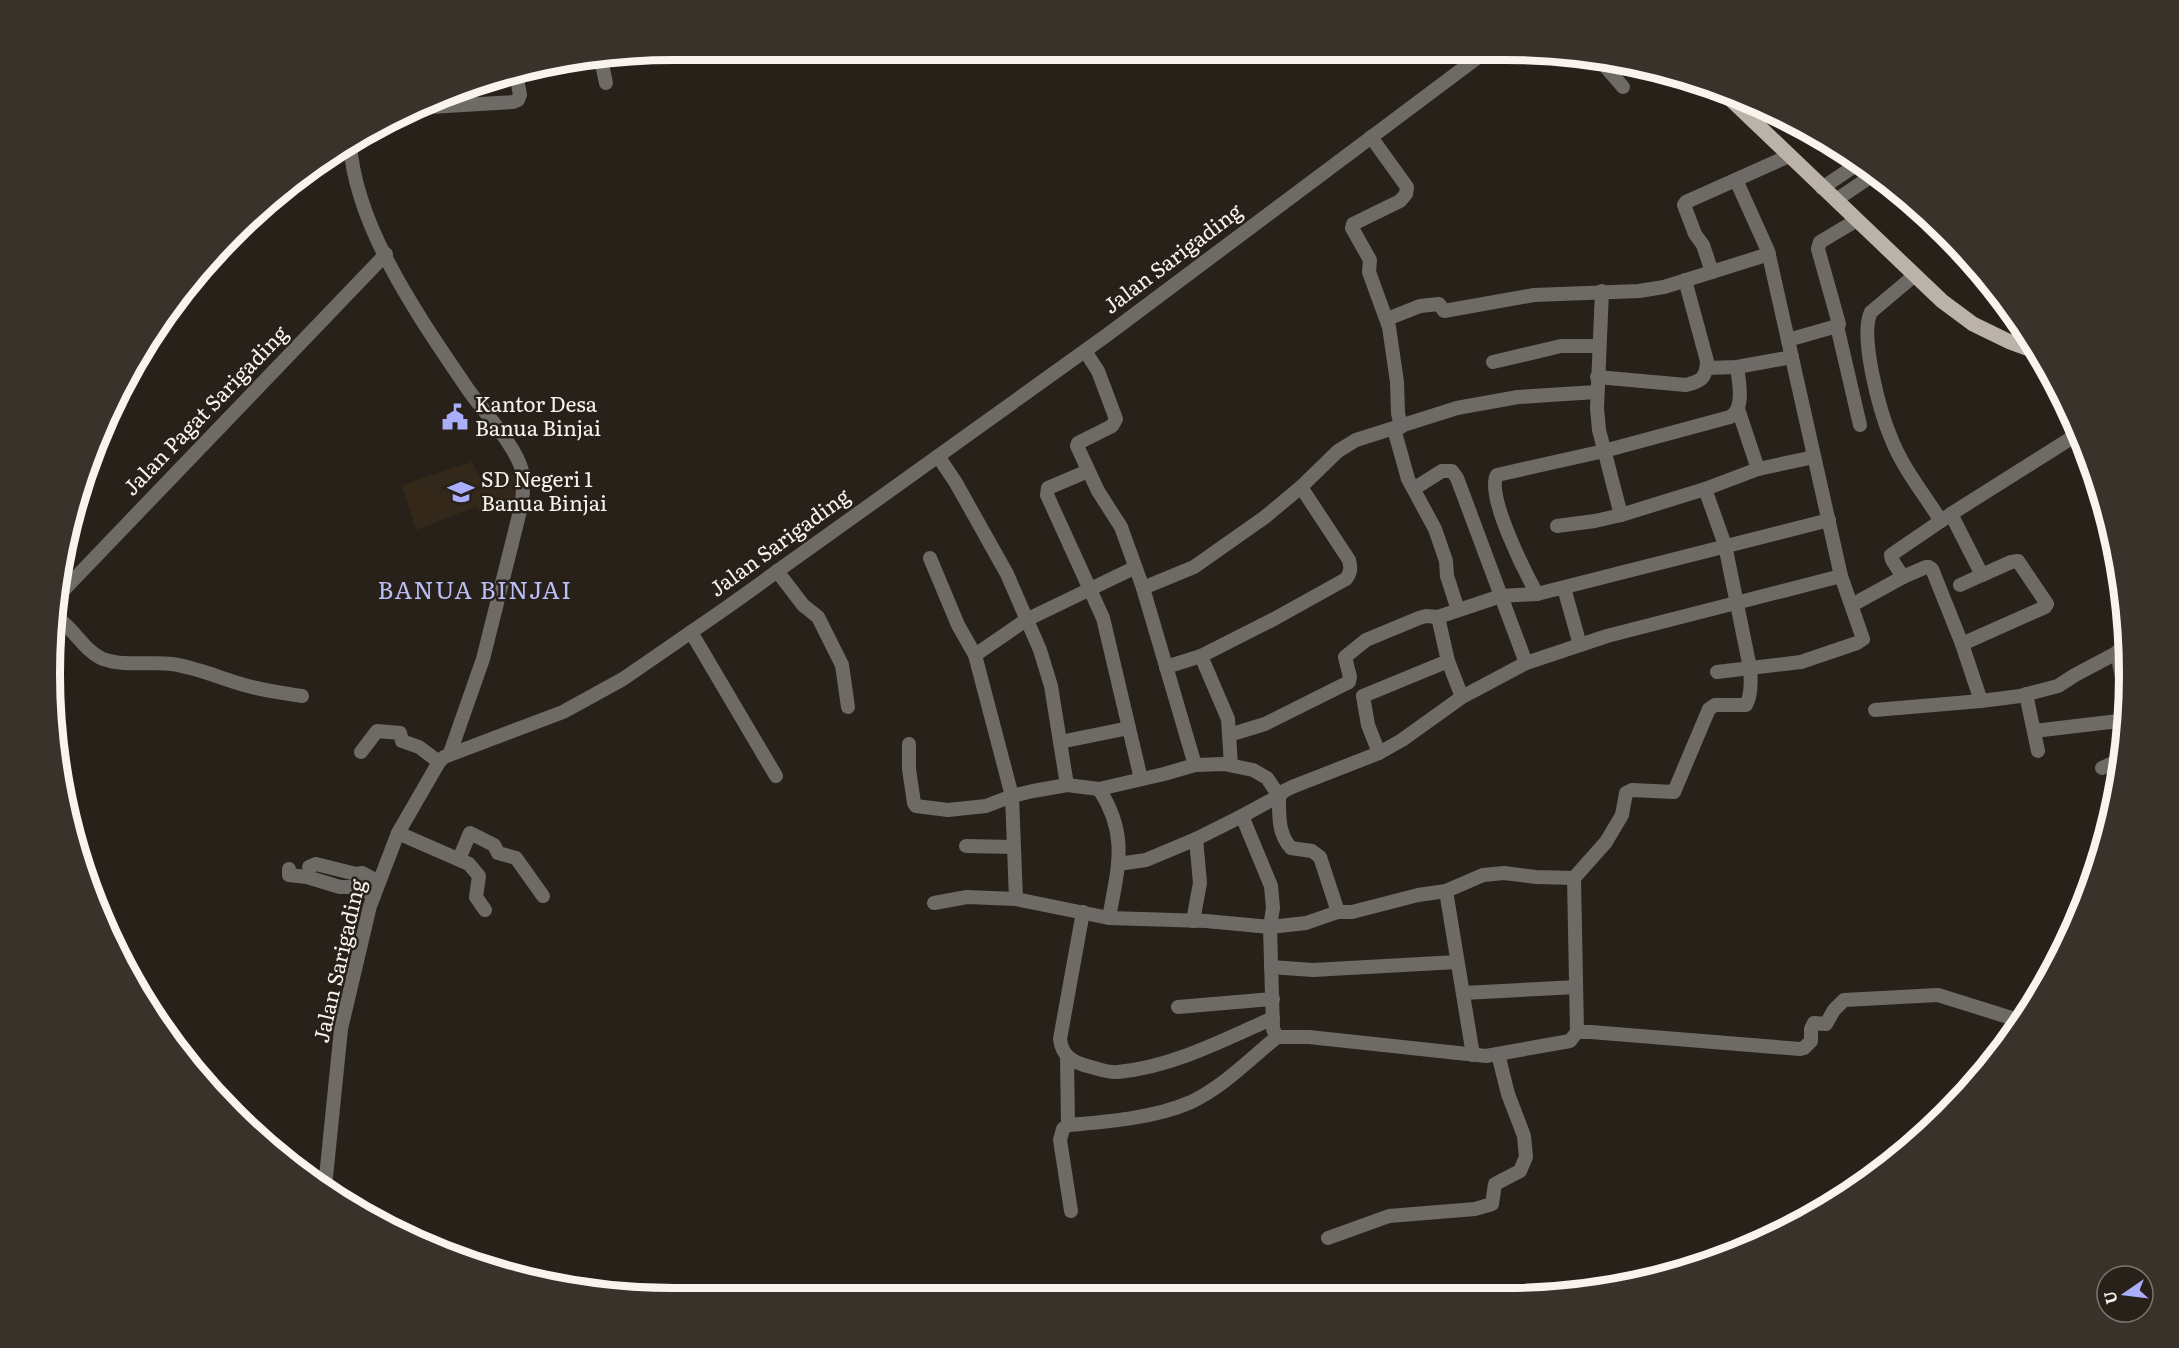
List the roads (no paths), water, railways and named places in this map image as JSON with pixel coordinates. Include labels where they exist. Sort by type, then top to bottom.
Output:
[{"type":"main road","points":[[1738,106],[1942,301],[1973,324],[2025,347]]},
{"type":"street","name":"Jalan Sarigading","points":[[326,1180],[341,1029],[374,896],[398,832],[444,758],[563,712],[623,679],[1085,351],[1474,60]]},
{"type":"street","points":[[602,64],[606,83]]},
{"type":"street","points":[[1607,69],[1623,87]]},
{"type":"street","points":[[441,106],[513,102],[518,100],[520,94],[517,80]]},
{"type":"street","points":[[1371,137],[1407,187],[1406,194],[1400,201],[1352,226],[1370,260],[1369,272],[1387,319],[1393,348],[1398,428],[1408,478],[1434,529],[1446,561],[1447,576],[1458,610]]},
{"type":"street","points":[[351,152],[362,205],[405,293],[468,390],[514,454],[522,469],[524,481],[522,503],[483,659],[444,758],[402,741],[400,734],[377,731],[361,752]]},
{"type":"street","points":[[1712,272],[1684,205],[1686,202],[1789,156]]},
{"type":"street","points":[[1822,188],[1852,168]]},
{"type":"street","points":[[1836,200],[1868,179]]},
{"type":"street","points":[[1717,672],[1750,674],[1801,662],[1860,642],[1863,635],[1841,576],[1769,254],[1737,180]]},
{"type":"street","points":[[1857,220],[1820,242],[1818,249],[1839,324],[1837,326],[1860,425]]},
{"type":"street","name":"Jalan Pagat Sarigading","points":[[66,587],[386,254]]},
{"type":"street","points":[[1387,319],[1420,306],[1439,304],[1444,311],[1534,295],[1639,291],[1664,287],[1769,254]]},
{"type":"street","points":[[1915,275],[1871,312],[1867,320],[1866,335],[1880,403],[1891,438],[1946,517],[1982,575]]},
{"type":"street","points":[[1597,377],[1686,385],[1700,382],[1703,379],[1707,361],[1685,280]]},
{"type":"street","points":[[1602,291],[1596,392],[1599,430],[1621,515]]},
{"type":"street","points":[[1788,340],[1837,326]]},
{"type":"street","points":[[1493,362],[1561,346],[1599,345]]},
{"type":"street","points":[[1085,351],[1098,371],[1116,419],[1112,426],[1078,443],[1078,450],[1121,527],[1143,588],[1195,765]]},
{"type":"street","points":[[1707,368],[1737,367],[1792,357]]},
{"type":"street","points":[[1737,367],[1738,409],[1758,469]]},
{"type":"street","points":[[1143,588],[1194,567],[1265,517],[1338,452],[1356,440],[1457,408],[1518,397],[1596,392]]},
{"type":"street","points":[[1537,594],[1519,560],[1499,507],[1495,489],[1497,475],[1605,451],[1730,417],[1736,414],[1738,409]]},
{"type":"street","points":[[1903,577],[1891,555],[1946,517],[2072,438]]},
{"type":"street","points":[[938,456],[952,476],[1006,574],[1040,650],[1051,686],[1067,785]]},
{"type":"street","points":[[1557,526],[1621,515],[1705,489],[1758,469],[1814,457]]},
{"type":"street","points":[[1089,471],[1046,491],[1103,618],[1141,779]]},
{"type":"street","points":[[1415,488],[1442,471],[1452,471],[1460,486],[1526,663]]},
{"type":"street","points":[[1166,667],[1201,656],[1312,599],[1346,579],[1350,574],[1349,560],[1301,487]]},
{"type":"street","points":[[1071,1211],[1060,1140],[1063,1129],[1068,1125],[1143,1116],[1191,1102],[1221,1083],[1276,1037],[1309,1037],[1486,1056],[1570,1041],[1577,1032],[1574,878],[1606,842],[1622,815],[1626,793],[1632,790],[1674,792],[1711,706],[1743,706],[1749,700],[1750,674],[1738,602],[1725,545],[1705,489]]},
{"type":"street","points":[[1229,735],[1265,724],[1349,682],[1345,657],[1366,640],[1419,618],[1438,617],[1501,596],[1537,594],[1564,588],[1828,520]]},
{"type":"street","points":[[930,558],[958,625],[975,655],[1012,795],[1016,899]]},
{"type":"street","points":[[1960,585],[2018,561],[2047,604],[2045,607],[1962,644]]},
{"type":"street","points":[[1852,605],[1903,577],[1926,567],[1932,569],[1962,644],[1981,701]]},
{"type":"street","points":[[975,655],[1026,620],[1134,568]]},
{"type":"street","points":[[777,571],[803,605],[818,617],[842,665],[848,707]]},
{"type":"street","points":[[1118,864],[1146,860],[1196,839],[1292,787],[1379,753],[1402,740],[1462,697],[1526,663],[1656,624],[1841,576]]},
{"type":"street","points":[[1564,588],[1580,645]]},
{"type":"street","points":[[1438,617],[1448,661],[1462,697]]},
{"type":"street","points":[[62,622],[91,651],[103,659],[171,664],[214,674],[263,690],[302,696]]},
{"type":"street","points":[[691,632],[776,776]]},
{"type":"street","points":[[1875,710],[1981,701],[2026,694],[2058,686],[2118,651]]},
{"type":"street","points":[[1201,656],[1227,719],[1231,765]]},
{"type":"street","points":[[1379,753],[1368,725],[1363,696],[1448,661]]},
{"type":"street","points":[[2026,694],[2038,751]]},
{"type":"street","points":[[2034,731],[2117,721]]},
{"type":"street","points":[[1060,742],[1129,728]]},
{"type":"street","points":[[909,744],[909,769],[916,806],[948,810],[986,806],[1012,795],[1067,785],[1099,789],[1195,765],[1231,765],[1253,770],[1263,775],[1274,786],[1279,796],[1279,822],[1291,848],[1312,852],[1320,857],[1338,912]]},
{"type":"street","points":[[2102,768],[2112,763]]},
{"type":"street","points":[[1099,789],[1108,804],[1119,833],[1118,864],[1109,918]]},
{"type":"street","points":[[1242,816],[1271,886],[1273,908],[1270,927],[1272,999],[1273,1029],[1276,1037]]},
{"type":"street","points":[[398,832],[469,864],[479,876],[476,897],[485,910]]},
{"type":"street","points":[[459,859],[470,833],[494,845],[498,853],[516,858],[543,896]]},
{"type":"street","points":[[1193,921],[1200,883],[1196,839]]},
{"type":"street","points":[[966,846],[1014,847]]},
{"type":"street","points":[[309,867],[316,864],[356,874],[362,873],[379,882]]},
{"type":"street","points":[[289,869],[289,875],[307,877],[340,887],[358,887],[374,896]]},
{"type":"street","points":[[934,903],[968,897],[1016,899],[1024,903],[1109,918],[1270,927],[1306,923],[1338,912],[1352,912],[1410,897],[1446,891],[1483,874],[1574,878]]},
{"type":"street","points":[[1446,891],[1473,1055]]},
{"type":"street","points":[[1083,912],[1060,1039],[1061,1049],[1067,1057],[1080,1065],[1115,1073],[1150,1066],[1206,1048],[1273,1018]]},
{"type":"street","points":[[1271,967],[1313,970],[1458,962]]},
{"type":"street","points":[[1463,993],[1576,987]]},
{"type":"street","points":[[1577,1032],[1800,1049],[1811,1041],[1811,1029],[1814,1023],[1826,1024],[1834,1010],[1844,1000],[1938,995],[2013,1019]]},
{"type":"street","points":[[1178,1006],[1272,999]]},
{"type":"street","points":[[1328,1238],[1389,1216],[1475,1209],[1492,1204],[1495,1184],[1520,1171],[1526,1157],[1524,1136],[1508,1094],[1498,1054]]},
{"type":"street","points":[[1067,1057],[1068,1125]]},
{"type":"place","name":"Kantor Desa Banua Binjai","points":[[455,417]]},
{"type":"place","name":"SD Negeri 1 Banua Binjai","points":[[461,492]]},
{"type":"district","name":"BANUA BINJAI","points":[[475,591]]}]
